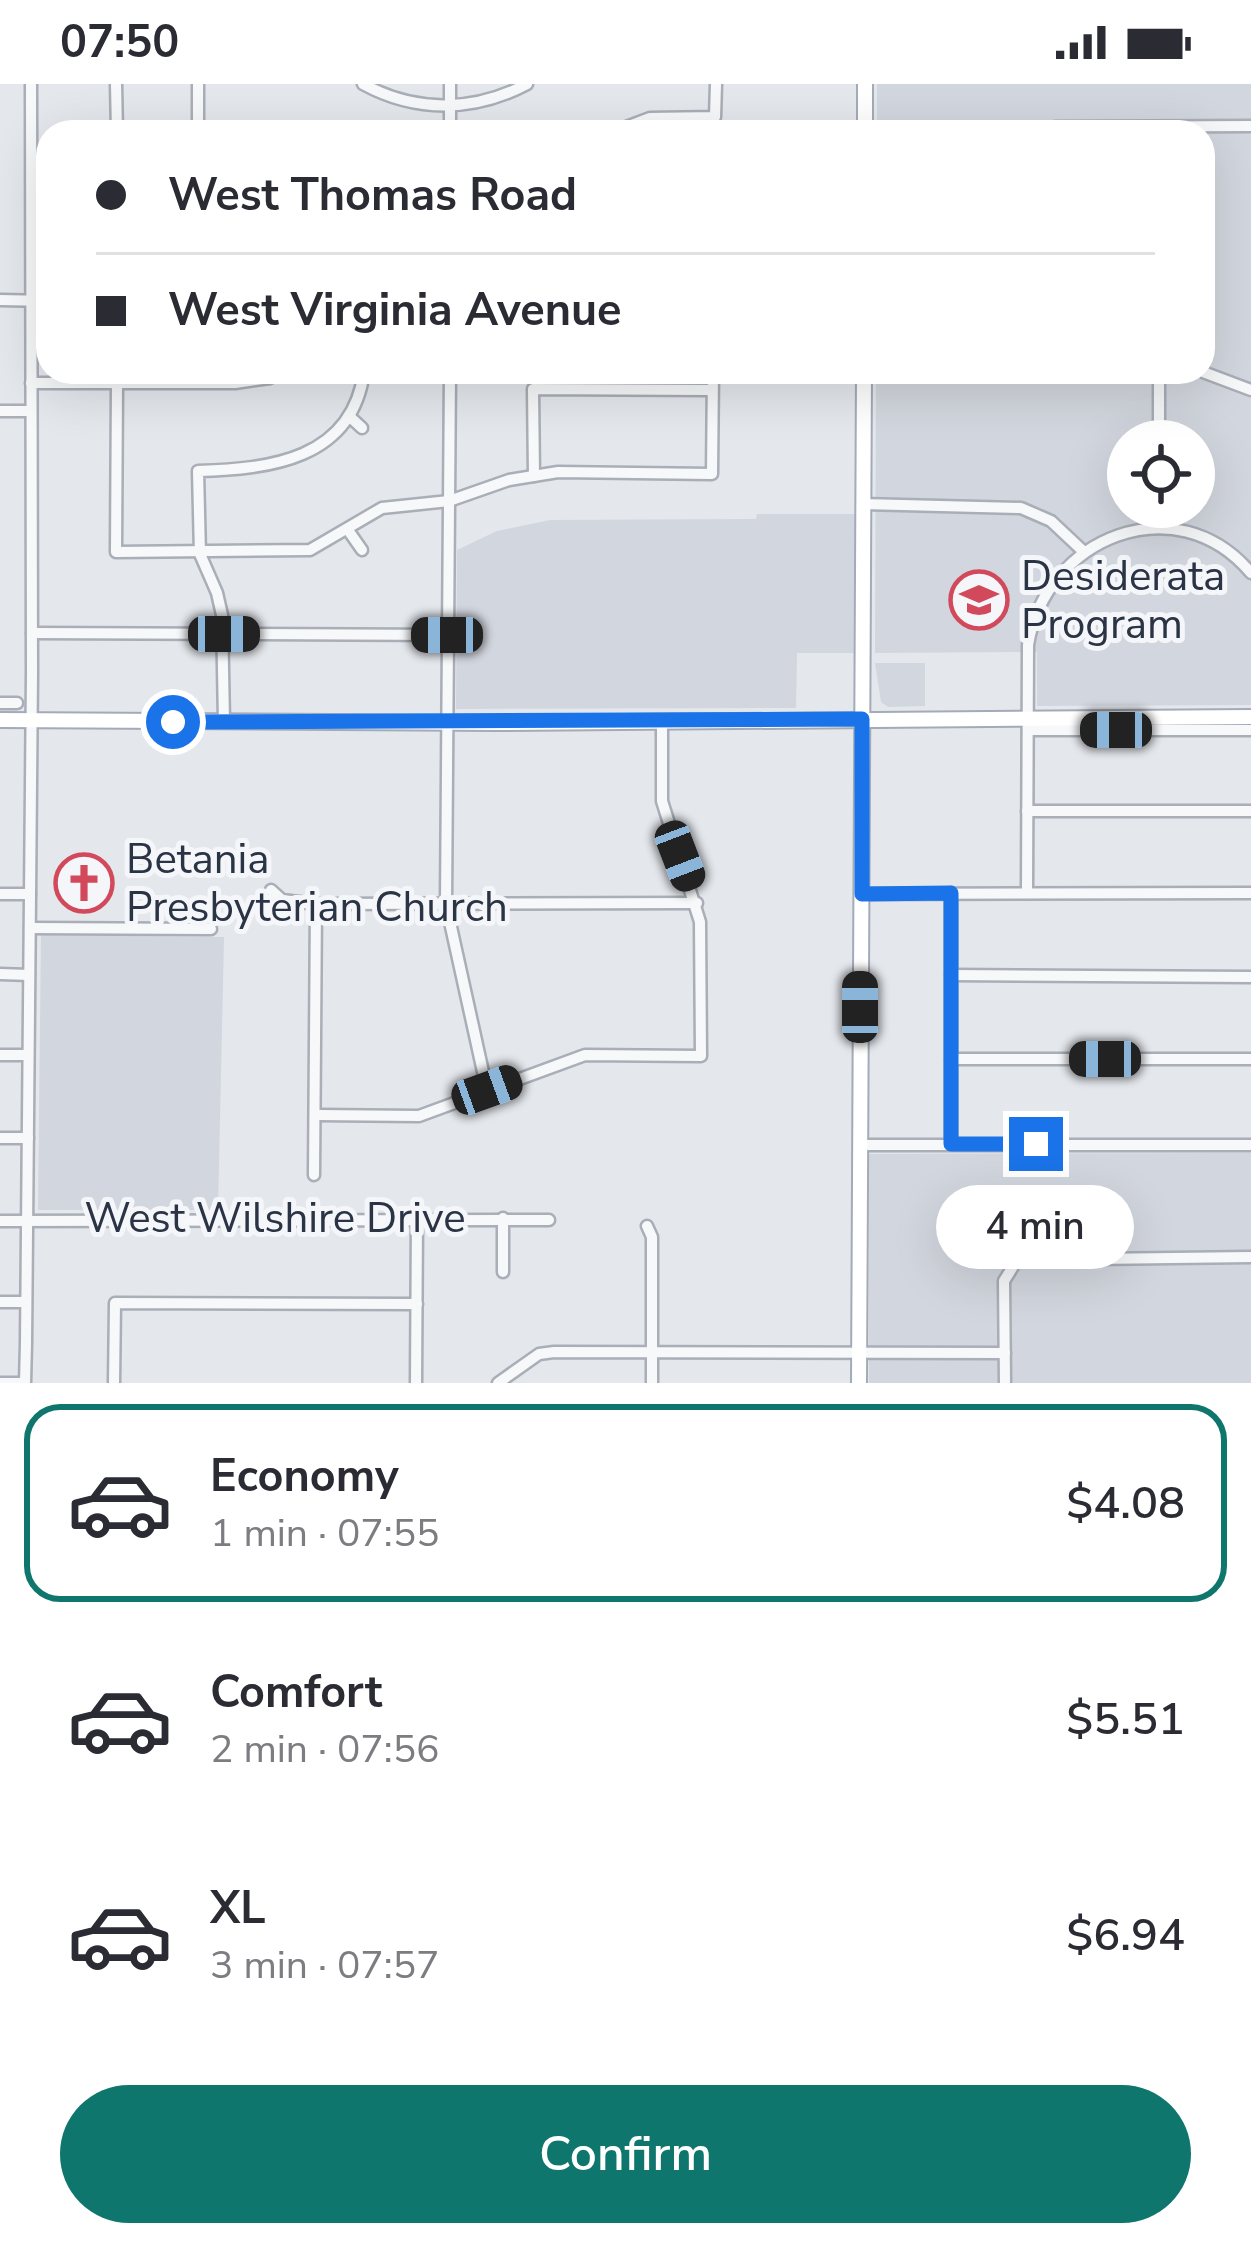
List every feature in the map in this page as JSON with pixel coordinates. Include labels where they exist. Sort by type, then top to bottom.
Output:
[{"type":"main road","points":[[865,84],[865,120]]},
{"type":"main road","points":[[859,1383],[864,384]]},
{"type":"main road","points":[[0,721],[448,724],[862,719],[1028,724],[1251,717]]},
{"type":"street","points":[[0,1383],[25,1383],[32,84]]},
{"type":"street","points":[[116,84],[117,120]]},
{"type":"street","points":[[198,84],[198,120]]},
{"type":"street","points":[[363,84],[391,100],[427,106],[481,104],[527,84]]},
{"type":"street","points":[[450,84],[450,120]]},
{"type":"street","points":[[645,120],[715,117],[716,84]]},
{"type":"street","points":[[1215,127],[1251,126]]},
{"type":"street","points":[[0,300],[36,300]]},
{"type":"street","points":[[1215,376],[1251,390]]},
{"type":"street","points":[[31,383],[36,383]]},
{"type":"street","points":[[117,384],[116,552],[200,554],[310,550],[382,508],[449,501],[483,487],[558,472],[712,474],[712,384]]},
{"type":"street","points":[[224,722],[224,634],[217,592],[200,554],[198,471],[289,462],[322,443],[349,416],[360,384]]},
{"type":"street","points":[[449,384],[446,904],[487,1090]]},
{"type":"street","points":[[1159,420],[1160,384]]},
{"type":"street","points":[[534,476],[533,389],[712,390]]},
{"type":"street","points":[[0,411],[31,411]]},
{"type":"street","points":[[349,416],[362,428]]},
{"type":"street","points":[[863,504],[1021,508],[1052,520],[1084,552]]},
{"type":"street","points":[[1027,892],[1028,645],[1035,617],[1066,566],[1113,535],[1158,528],[1182,530],[1226,548],[1251,572]]},
{"type":"street","points":[[348,530],[362,550]]},
{"type":"street","points":[[32,633],[447,635]]},
{"type":"street","points":[[0,704],[17,703]]},
{"type":"street","points":[[317,1115],[419,1116],[585,1055],[701,1056],[697,903],[662,801],[662,722]]},
{"type":"street","points":[[1028,724],[1251,730]]},
{"type":"street","points":[[1027,811],[1251,811]]},
{"type":"street","points":[[271,890],[282,900],[316,904],[697,903]]},
{"type":"street","points":[[951,893],[951,1144]]},
{"type":"street","points":[[862,894],[1251,893]]},
{"type":"street","points":[[0,894],[30,894]]},
{"type":"street","points":[[314,1175],[316,904]]},
{"type":"street","points":[[30,928],[211,929]]},
{"type":"street","points":[[0,974],[29,975]]},
{"type":"street","points":[[951,975],[1251,977]]},
{"type":"street","points":[[0,1055],[28,1055]]},
{"type":"street","points":[[951,1059],[1251,1058]]},
{"type":"street","points":[[0,1138],[28,1138]]},
{"type":"street","points":[[859,1144],[1251,1145]]},
{"type":"street","points":[[503,1218],[503,1272]]},
{"type":"street","points":[[416,1383],[417,1219]]},
{"type":"street","name":"West Wilshire Drive","points":[[0,1221],[549,1220]]},
{"type":"street","points":[[646,1226],[652,1237],[652,1383]]},
{"type":"street","points":[[1005,1383],[1004,1281],[1010,1265],[1025,1257],[1251,1257]]},
{"type":"street","points":[[0,1302],[26,1302]]},
{"type":"street","points":[[114,1383],[115,1303],[417,1304]]},
{"type":"street","points":[[498,1383],[539,1354],[1005,1353]]},
{"type":"shaded area","points":[[877,84],[1251,84],[1251,705],[1037,706],[1037,652],[875,653],[876,384],[1215,384],[1215,120],[877,120]]},
{"type":"shaded area","points":[[757,514],[855,514],[854,653],[797,653],[796,708],[456,709],[457,550],[497,531],[550,520],[756,519]]},
{"type":"shaded area","points":[[875,663],[925,663],[925,706],[888,707],[881,702]]},
{"type":"shaded area","points":[[41,935],[224,937],[218,1210],[38,1210]]},
{"type":"shaded area","points":[[1251,1153],[1251,1383],[869,1383],[869,1154]]},
{"type":"place","name":"Desiderata Program","points":[[979,600]]},
{"type":"place","name":"Betania Presbyterian Church","points":[[84,883]]},
{"type":"route","points":[[173,722],[862,719],[862,894],[951,893],[951,1144],[1036,1144]]}]
